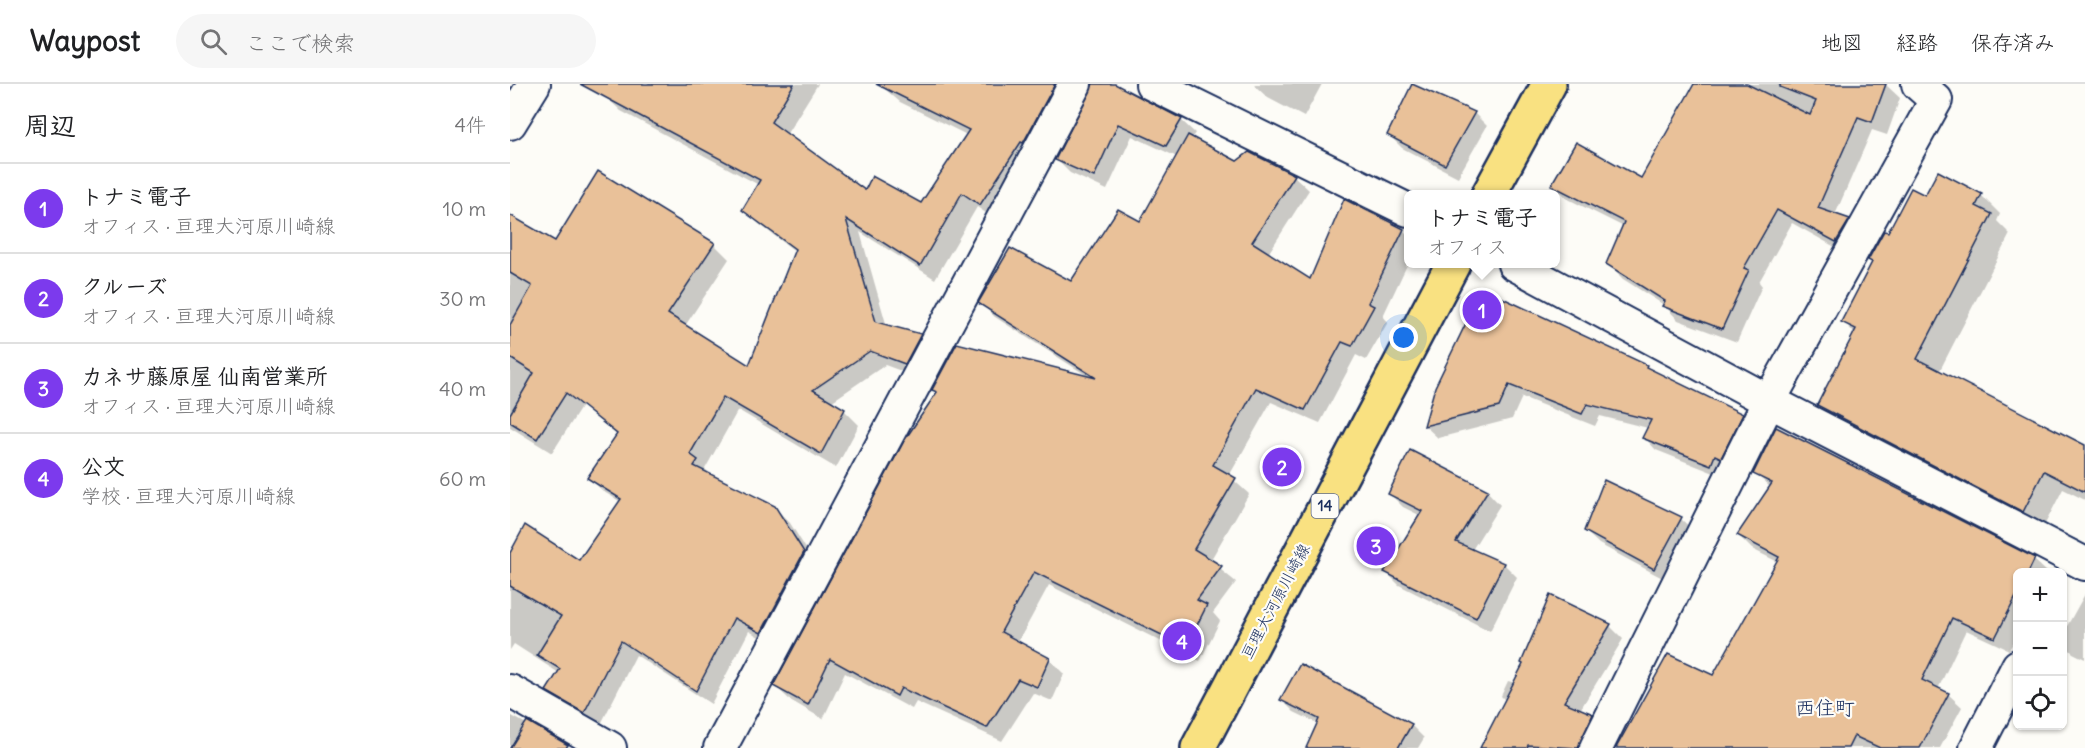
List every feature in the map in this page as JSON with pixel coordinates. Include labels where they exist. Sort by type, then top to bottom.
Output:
[{"type":"main road","points":[[1492,190],[1549,84]]},
{"type":"main road","name":"亘理大河原川崎線","points":[[1198,748],[1451,268]]},
{"type":"street","points":[[510,123],[534,84]]},
{"type":"street","points":[[720,748],[1076,84]]},
{"type":"street","points":[[1152,84],[1404,208]]},
{"type":"street","points":[[1596,748],[1769,401],[1933,90]]},
{"type":"street","points":[[1521,268],[2073,566]]},
{"type":"street","points":[[1976,748],[2013,676]]},
{"type":"street","points":[[510,691],[610,748]]},
{"type":"building","points":[[580,84],[794,84],[771,122],[865,190],[872,176],[921,203],[969,130],[876,84],[1055,84],[1023,143],[1021,142],[980,205],[962,193],[920,266],[846,219],[876,322],[921,334],[905,364],[870,351],[813,390],[845,409],[821,454],[723,397],[690,454],[698,460],[694,466],[775,506],[804,552],[761,633],[734,618],[696,691],[621,641],[584,713],[546,691],[560,669],[537,655],[561,616],[510,586],[510,553],[525,525],[579,560],[621,499],[587,478],[617,434],[566,393],[537,439],[510,422],[510,414],[534,373],[510,358],[510,325],[532,286],[510,273],[510,215],[555,241],[598,171],[715,243],[668,314],[749,365],[795,249],[742,210],[760,180]]},
{"type":"building","points":[[1093,84],[1115,84],[1182,119],[1166,146],[1118,124],[1094,177],[1055,160]]},
{"type":"building","points":[[1412,84],[1475,112],[1445,165],[1387,135]]},
{"type":"building","points":[[1694,84],[1747,84],[1810,115],[1816,101],[1780,87],[1780,84],[1886,84],[1872,122],[1858,117],[1818,208],[1850,219],[1836,242],[1777,210],[1744,268],[1749,270],[1722,329],[1662,306],[1665,301],[1606,264],[1624,222],[1551,185],[1576,142],[1641,178]]},
{"type":"building","points":[[1188,135],[1237,161],[1249,152],[1295,175],[1252,242],[1310,279],[1344,199],[1404,229],[1368,303],[1374,306],[1352,346],[1342,342],[1305,410],[1256,388],[1213,465],[1236,478],[1194,549],[1222,566],[1197,600],[1207,605],[1186,647],[1034,572],[1001,632],[1050,658],[1037,687],[1018,679],[987,728],[901,688],[897,696],[830,659],[808,705],[773,686],[904,441],[937,392],[932,390],[957,343],[1096,378],[978,303],[1010,248],[1071,281],[1118,209],[1140,221]]},
{"type":"building","points":[[1938,171],[1982,194],[1976,206],[1992,214],[1917,359],[2085,445],[2085,492],[2044,471],[2023,512],[1817,405],[1856,329],[1841,322],[1872,262],[1868,260],[1884,231],[1888,232],[1911,188],[1925,195]]},
{"type":"building","points":[[1479,287],[1647,365],[1646,367],[1743,414],[1721,458],[1715,455],[1711,465],[1642,438],[1651,420],[1587,404],[1582,414],[1509,385],[1499,407],[1424,426],[1435,387],[1467,321],[1463,318]]},
{"type":"building","points":[[1776,427],[2035,558],[2030,568],[2013,568],[2013,603],[1995,638],[1952,618],[1922,680],[1949,693],[1920,748],[1880,748],[1854,736],[1848,748],[1616,748],[1668,654],[1713,675],[1779,557],[1737,535],[1772,483],[1753,474]]},
{"type":"building","points":[[1410,450],[1488,490],[1456,542],[1504,563],[1476,618],[1384,572],[1422,511],[1388,494]]},
{"type":"building","points":[[1604,480],[1682,517],[1654,569],[1584,531]]},
{"type":"building","points":[[1550,595],[1611,624],[1564,702],[1593,714],[1578,748],[1528,745],[1527,748],[1480,748],[1523,664],[1521,663]]},
{"type":"building","points":[[1300,664],[1412,724],[1398,748],[1306,748],[1319,719],[1280,700]]},
{"type":"building","points":[[527,721],[568,745],[566,748],[510,748]]},
{"type":"place","name":"トナミ電子","points":[[1482,310]]},
{"type":"place","name":"クルーズ","points":[[1282,467]]},
{"type":"place","name":"カネサ藤原屋 仙南営業所","points":[[1376,546]]},
{"type":"place","name":"公文","points":[[1182,641]]},
{"type":"district","name":"西住町","points":[[1825,708]]}]
